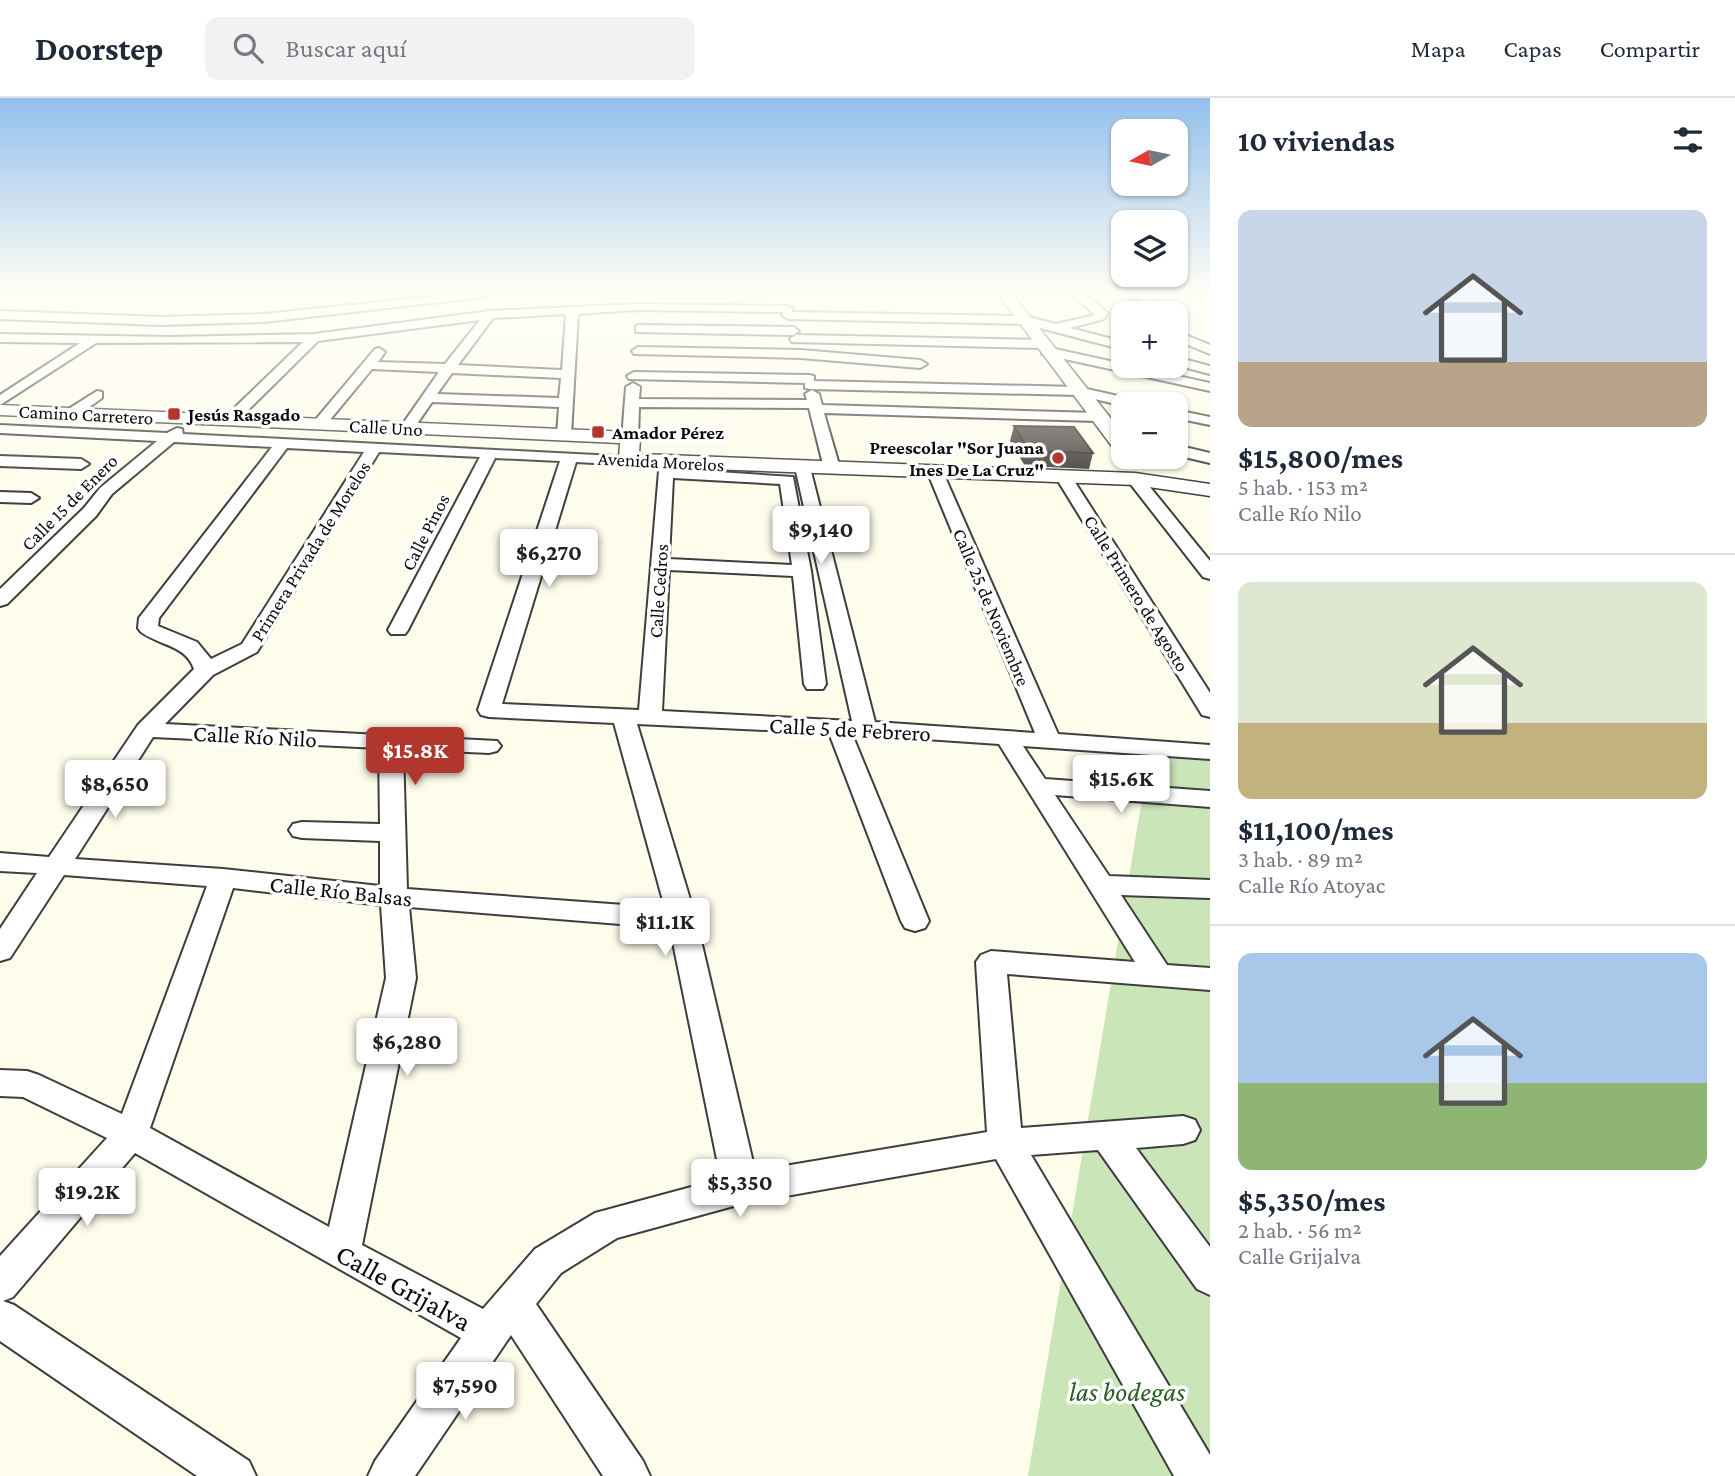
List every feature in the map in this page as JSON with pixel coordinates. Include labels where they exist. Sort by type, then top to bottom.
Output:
[{"type":"street","points":[[0,401],[65,358]]},
{"type":"street","points":[[230,420],[293,358]]},
{"type":"street","points":[[319,424],[374,358]]},
{"type":"street","points":[[407,428],[456,358]]},
{"type":"street","points":[[564,435],[570,358]]},
{"type":"street","points":[[629,460],[637,358]]},
{"type":"street","points":[[802,358],[832,468]]},
{"type":"street","points":[[832,358],[920,364]]},
{"type":"street","points":[[1053,358],[1097,417],[1111,430]]},
{"type":"street","points":[[1091,358],[1210,387]]},
{"type":"street","points":[[1188,364],[1210,370]]},
{"type":"street","points":[[368,365],[569,374]]},
{"type":"street","points":[[524,401],[539,372]]},
{"type":"street","points":[[634,376],[1078,391],[1111,399]]},
{"type":"street","points":[[72,412],[97,395]]},
{"type":"street","points":[[427,398],[568,404]]},
{"type":"street","points":[[632,403],[816,406],[1097,417]]},
{"type":"street","name":"Calle Uno","points":[[0,410],[630,438]]},
{"type":"street","points":[[1188,416],[1210,421]]},
{"type":"street","name":"Calle 15 de Enero","points":[[0,600],[90,512],[106,491],[192,418]]},
{"type":"street","name":"Camino Carretero","points":[[0,429],[171,437]]},
{"type":"street","points":[[419,450],[434,430]]},
{"type":"street","name":"Avenida Morelos","points":[[171,437],[570,456],[629,460],[666,468],[803,467],[1143,480],[1206,492]]},
{"type":"street","points":[[205,670],[202,655],[190,645],[157,636],[148,628],[149,618],[282,443]]},
{"type":"street","name":"Primera Privada de Morelos","points":[[0,951],[146,730],[205,670],[250,648],[374,448]]},
{"type":"street","name":"Calle Pinos","points":[[398,630],[490,452]]},
{"type":"street","points":[[1188,453],[1210,458]]},
{"type":"street","name":"Calle 5 de Febrero","points":[[570,456],[489,710],[838,727],[1210,752]]},
{"type":"street","points":[[0,461],[81,464]]},
{"type":"street","points":[[803,467],[865,729]]},
{"type":"street","points":[[666,468],[787,480],[802,571],[815,684]]},
{"type":"street","name":"Calle Cedros","points":[[666,468],[660,564],[637,718],[741,1189]]},
{"type":"street","points":[[1137,469],[1210,573]]},
{"type":"street","name":"Calle 25 de Noviembre","points":[[934,471],[1050,742]]},
{"type":"street","name":"Calle Primero de Agosto","points":[[1063,476],[1210,710]]},
{"type":"street","points":[[0,497],[31,498]]},
{"type":"street","points":[[660,564],[802,571]]},
{"type":"street","points":[[838,727],[915,921]]},
{"type":"street","name":"Calle Río Nilo","points":[[146,730],[489,746]]},
{"type":"street","points":[[1007,739],[1158,975]]},
{"type":"street","points":[[342,1253],[401,978],[394,897],[391,743]]},
{"type":"street","points":[[1035,786],[1210,799]]},
{"type":"street","points":[[302,830],[394,833]]},
{"type":"street","name":"Calle Río Balsas","points":[[0,862],[223,878],[394,897],[681,919]]},
{"type":"street","points":[[0,1284],[131,1133],[223,878]]},
{"type":"street","points":[[1101,885],[1210,889]]},
{"type":"street","points":[[1198,1476],[1006,1143],[991,962],[1210,979]]},
{"type":"street","name":"Calle Grijalva","points":[[0,1083],[27,1084],[131,1133],[342,1253],[500,1318]]},
{"type":"street","points":[[390,1476],[500,1318],[548,1261],[608,1224],[741,1189],[1006,1143],[1182,1130]]},
{"type":"street","points":[[1106,1134],[1210,1277]]},
{"type":"street","points":[[0,1318],[234,1476]]},
{"type":"street","points":[[500,1318],[628,1476]]},
{"type":"green space","name":"las bodegas","points":[[1151,746],[1210,751],[1210,1476],[1028,1476]]},
{"type":"building","points":[[1014,426],[1074,427],[1093,453],[1029,451]]},
{"type":"place","name":"Jesús Rasgado","points":[[174,414]]},
{"type":"place","name":"Amador Pérez","points":[[598,432]]},
{"type":"place","name":"Preescolar \"Sor Juana Ines De La Cruz\"","points":[[1058,458]]}]
